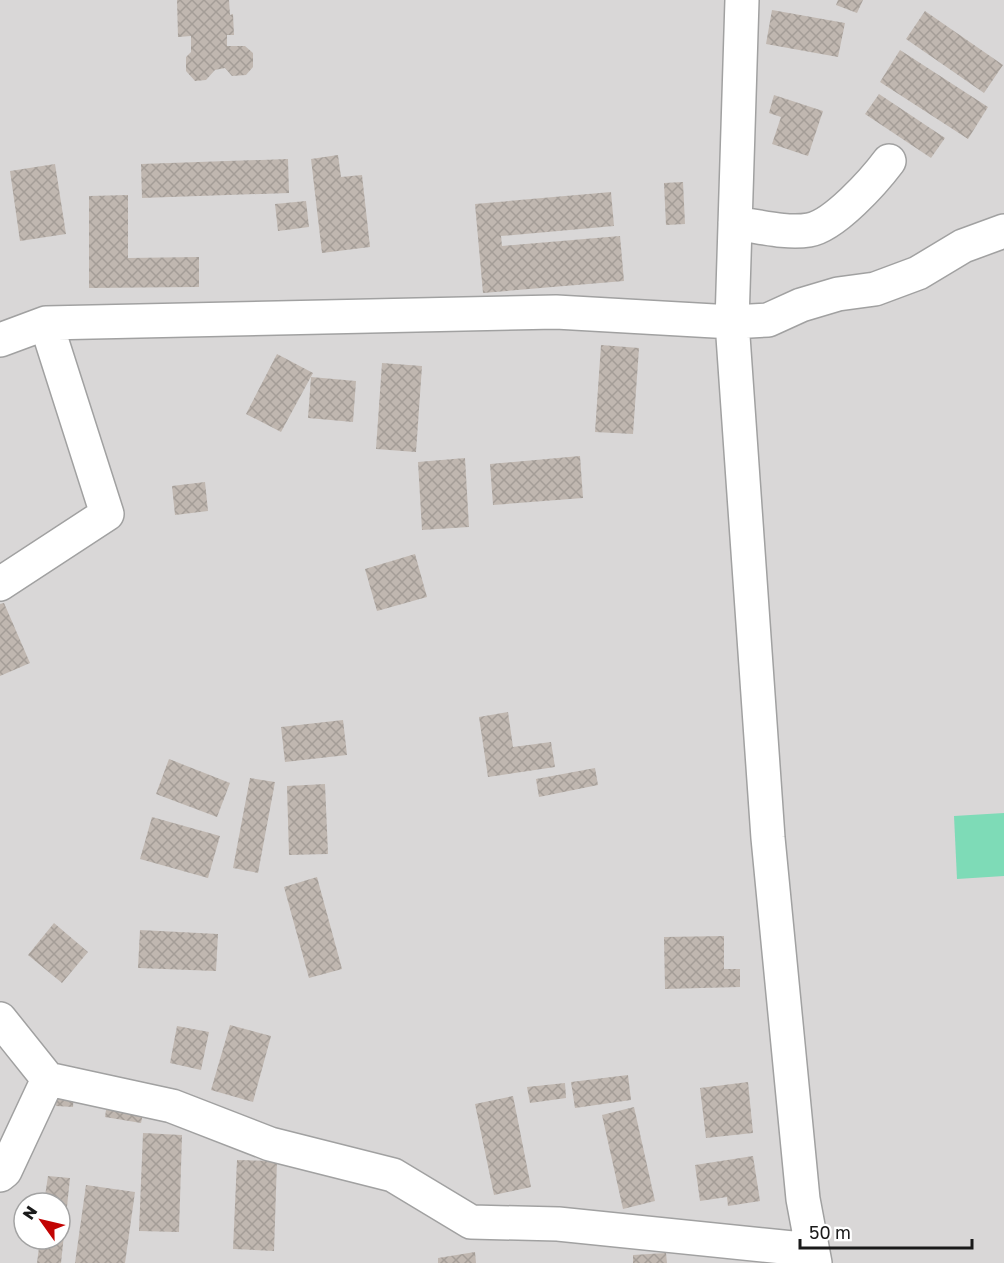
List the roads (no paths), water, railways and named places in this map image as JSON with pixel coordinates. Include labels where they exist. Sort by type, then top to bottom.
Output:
[{"type":"street","points":[[0,1018],[48,1079],[172,1106],[270,1144],[393,1176],[471,1222],[558,1224],[813,1256],[802,1199],[768,838],[732,322],[742,0]]},
{"type":"street","points":[[735,223],[810,230],[832,218],[862,191],[889,161]]},
{"type":"street","points":[[0,340],[46,323],[556,312],[732,322],[768,320],[829,297],[875,289],[918,273],[963,246],[1004,231]]},
{"type":"street","points":[[0,584],[107,514],[46,323]]},
{"type":"street","points":[[0,1175],[5,1171],[48,1079]]}]
